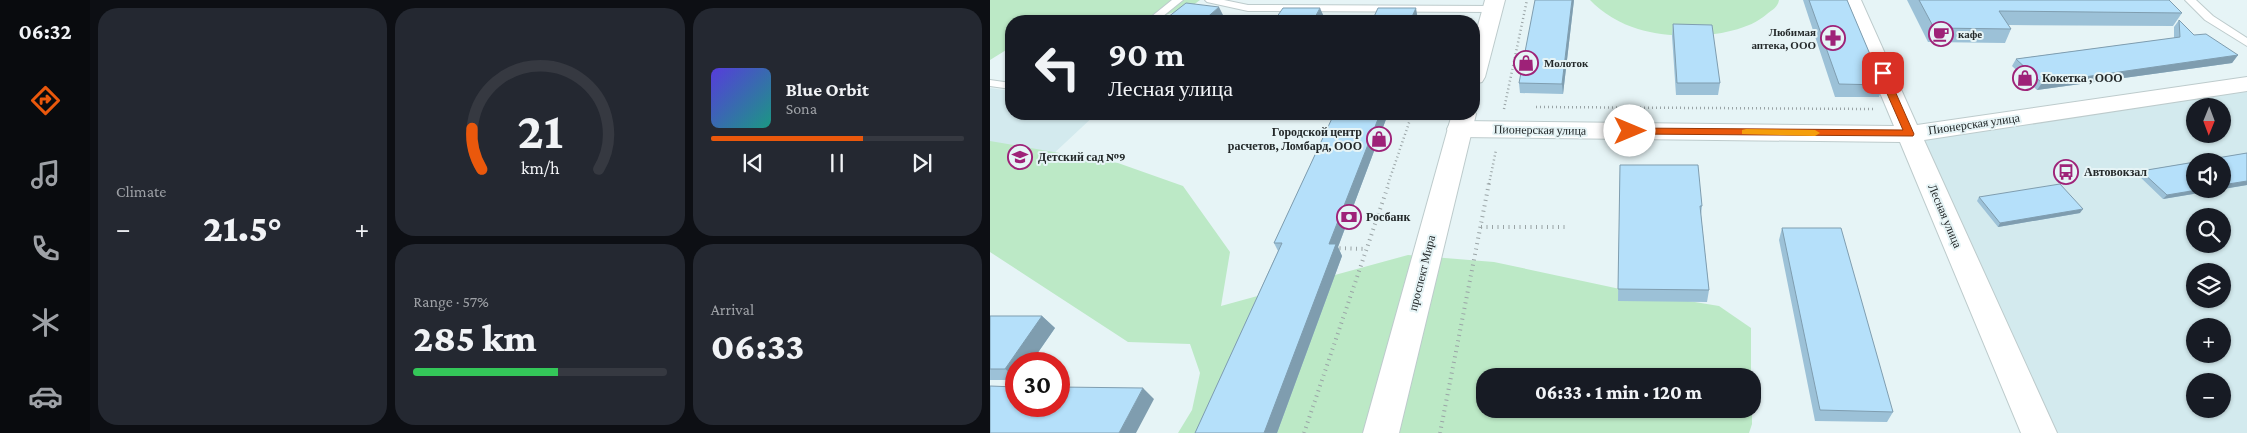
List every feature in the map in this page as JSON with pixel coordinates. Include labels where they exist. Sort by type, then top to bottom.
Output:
[{"type":"street","name":"Лесная улица","points":[[1851,0],[2038,433]]},
{"type":"street","points":[[1480,55],[1494,5]]},
{"type":"street","name":"Пионерская улица","points":[[1480,118],[1500,115],[1904,121],[2247,84]]},
{"type":"street","name":"проспект Мира","points":[[1381,433],[1462,121]]},
{"type":"lane","points":[[1159,15],[1178,0]]},
{"type":"lane","points":[[1210,0],[1248,8],[1494,5]]},
{"type":"lane","points":[[2190,0],[2209,18],[2247,43]]},
{"type":"lane","points":[[990,83],[1005,85]]},
{"type":"path","points":[[1440,433],[1500,115],[1527,0]]},
{"type":"path","points":[[1500,115],[1513,107]]},
{"type":"path","points":[[1531,107],[1904,121]]},
{"type":"path","points":[[1304,433],[1410,120]]},
{"type":"path","points":[[1480,226],[1565,227]]},
{"type":"path","points":[[1330,248],[1366,249]]},
{"type":"shaded area","points":[[2247,84],[2247,433],[2039,433],[1909,134]]},
{"type":"shaded area","name":"Детский сад №9","points":[[990,88],[1005,90],[1005,120],[1090,120],[1004,200],[990,200]]},
{"type":"green space","points":[[990,0],[1200,0],[1192,6],[1166,15],[1005,15],[1005,51],[990,60]]},
{"type":"green space","points":[[1590,0],[1779,0],[1776,6],[1767,14],[1755,22],[1740,28],[1723,33],[1687,36],[1652,33],[1632,27],[1606,14]]},
{"type":"green space","points":[[990,141],[1118,163],[1183,186],[1230,252],[1221,306],[1408,255],[1494,262],[1634,292],[1719,306],[1751,328],[1751,368],[1476,368],[1476,418],[1752,418],[1752,424],[1749,433],[1178,433],[1192,410],[1200,373],[1190,344],[1128,342],[990,252]]},
{"type":"building","points":[[1535,0],[1572,0],[1562,84],[1519,83]]},
{"type":"building","points":[[1809,0],[1847,0],[1883,85],[1839,84]]},
{"type":"building","points":[[1919,0],[2169,0],[2182,13],[1999,11],[2011,29],[1934,28]]},
{"type":"building","points":[[1186,3],[1219,7],[1210,15],[1171,15]]},
{"type":"building","points":[[1283,8],[1320,8],[1316,15],[1278,15]]},
{"type":"building","points":[[1378,8],[1416,8],[1413,15],[1375,15]]},
{"type":"building","points":[[2179,20],[2194,35],[2206,34],[2238,55],[2042,83],[2016,59],[2180,37]]},
{"type":"building","points":[[1673,24],[1712,25],[1720,83],[1677,83]]},
{"type":"building","points":[[1331,120],[1378,120],[1329,244],[1336,244],[1264,433],[1195,433],[1282,243],[1274,243]]},
{"type":"building","points":[[2247,153],[2247,181],[2231,184],[2231,156]]},
{"type":"building","points":[[2186,164],[2186,192],[2167,195],[2141,171]]},
{"type":"building","points":[[1620,165],[1698,165],[1702,206],[1700,206],[1709,290],[1618,289]]},
{"type":"building","points":[[2060,184],[2083,209],[2000,223],[1979,197]]},
{"type":"building","points":[[1782,228],[1841,228],[1893,412],[1820,410]]},
{"type":"building","points":[[990,316],[1042,316],[1017,352],[1005,352],[1005,369],[990,369]]},
{"type":"building","points":[[990,386],[1005,387],[1005,417],[1070,417],[1070,387],[1143,388],[1119,433],[990,433]]},
{"type":"slow traffic","points":[[1746,132],[1815,133]]},
{"type":"place","name":"кафе","points":[[1941,34]]},
{"type":"place","name":"Любимая аптека, ООО","points":[[1833,38]]},
{"type":"place","name":"Молоток","points":[[1526,63]]},
{"type":"place","name":"Кокетка , ООО","points":[[2025,78]]},
{"type":"place","name":"Городской центр расчетов, Ломбард, ООО","points":[[1379,139]]},
{"type":"place","name":"Детский сад №9","points":[[1020,157]]},
{"type":"place","name":"Автовокзал","points":[[2066,172]]},
{"type":"place","name":"Росбанк","points":[[1349,217]]},
{"type":"route","points":[[1630,131],[1909,134],[1883,73]]}]
